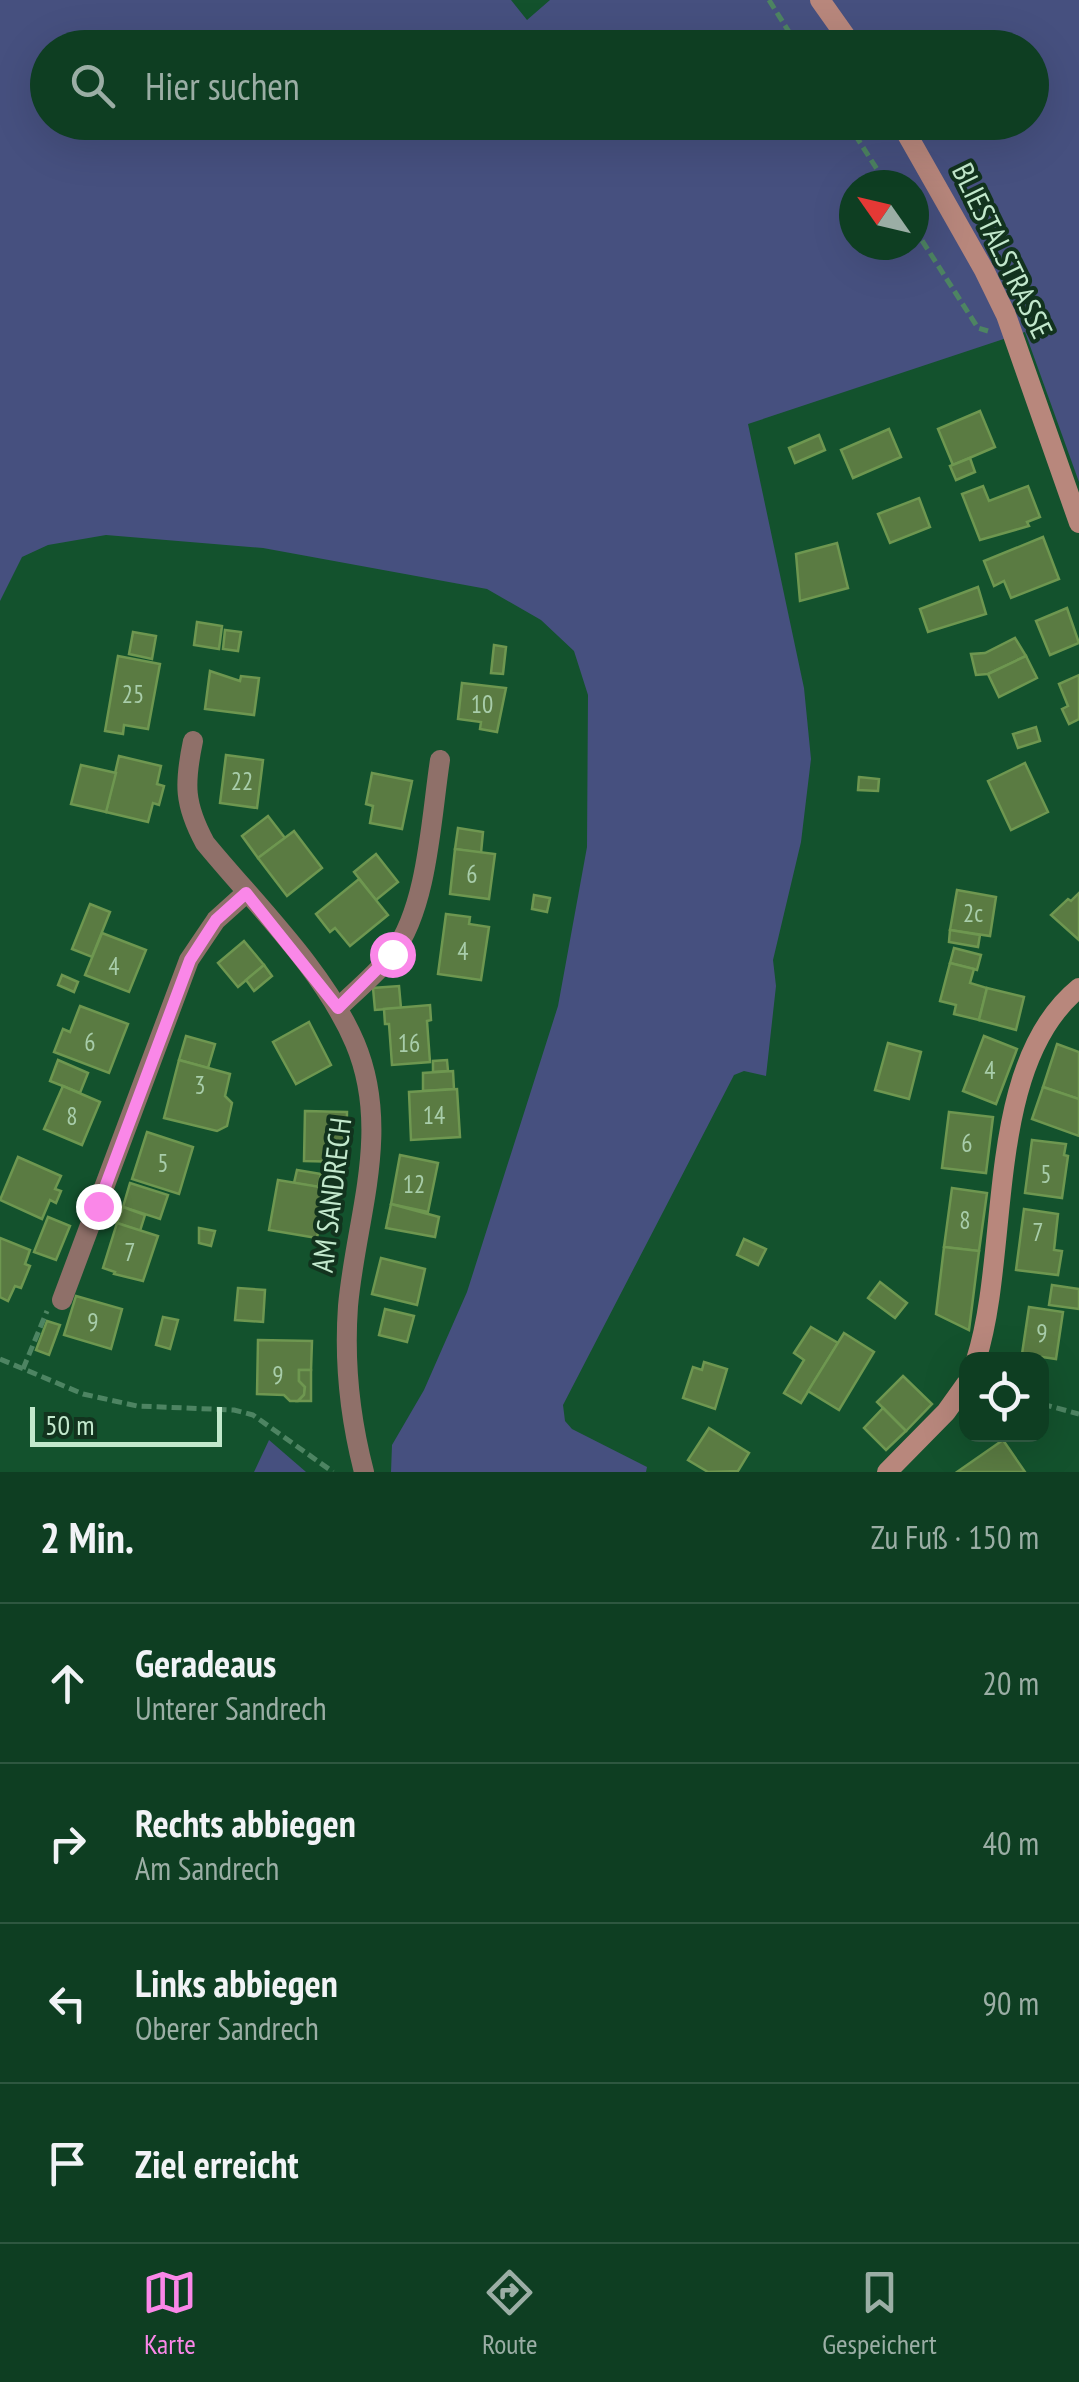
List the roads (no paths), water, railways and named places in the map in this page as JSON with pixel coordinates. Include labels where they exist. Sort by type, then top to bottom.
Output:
[{"type":"street","points":[[820,0],[841,30]]},
{"type":"street","name":"BLIESTALSTRASSE","points":[[910,140],[984,270],[1015,340],[1079,523]]},
{"type":"street","name":"AM SANDRECH","points":[[193,741],[187,804],[204,843],[338,1008],[356,1045],[373,1107],[374,1140],[348,1303],[346,1344],[349,1393],[364,1472]]},
{"type":"street","points":[[338,1008],[392,954],[410,924],[425,861],[440,760]]},
{"type":"street","points":[[62,1300],[190,960],[216,920],[246,893]]},
{"type":"street","points":[[978,1352],[986,1316],[1007,1144],[1019,1095],[1049,1019],[1079,988]]},
{"type":"street","points":[[887,1472],[959,1394]]}]
